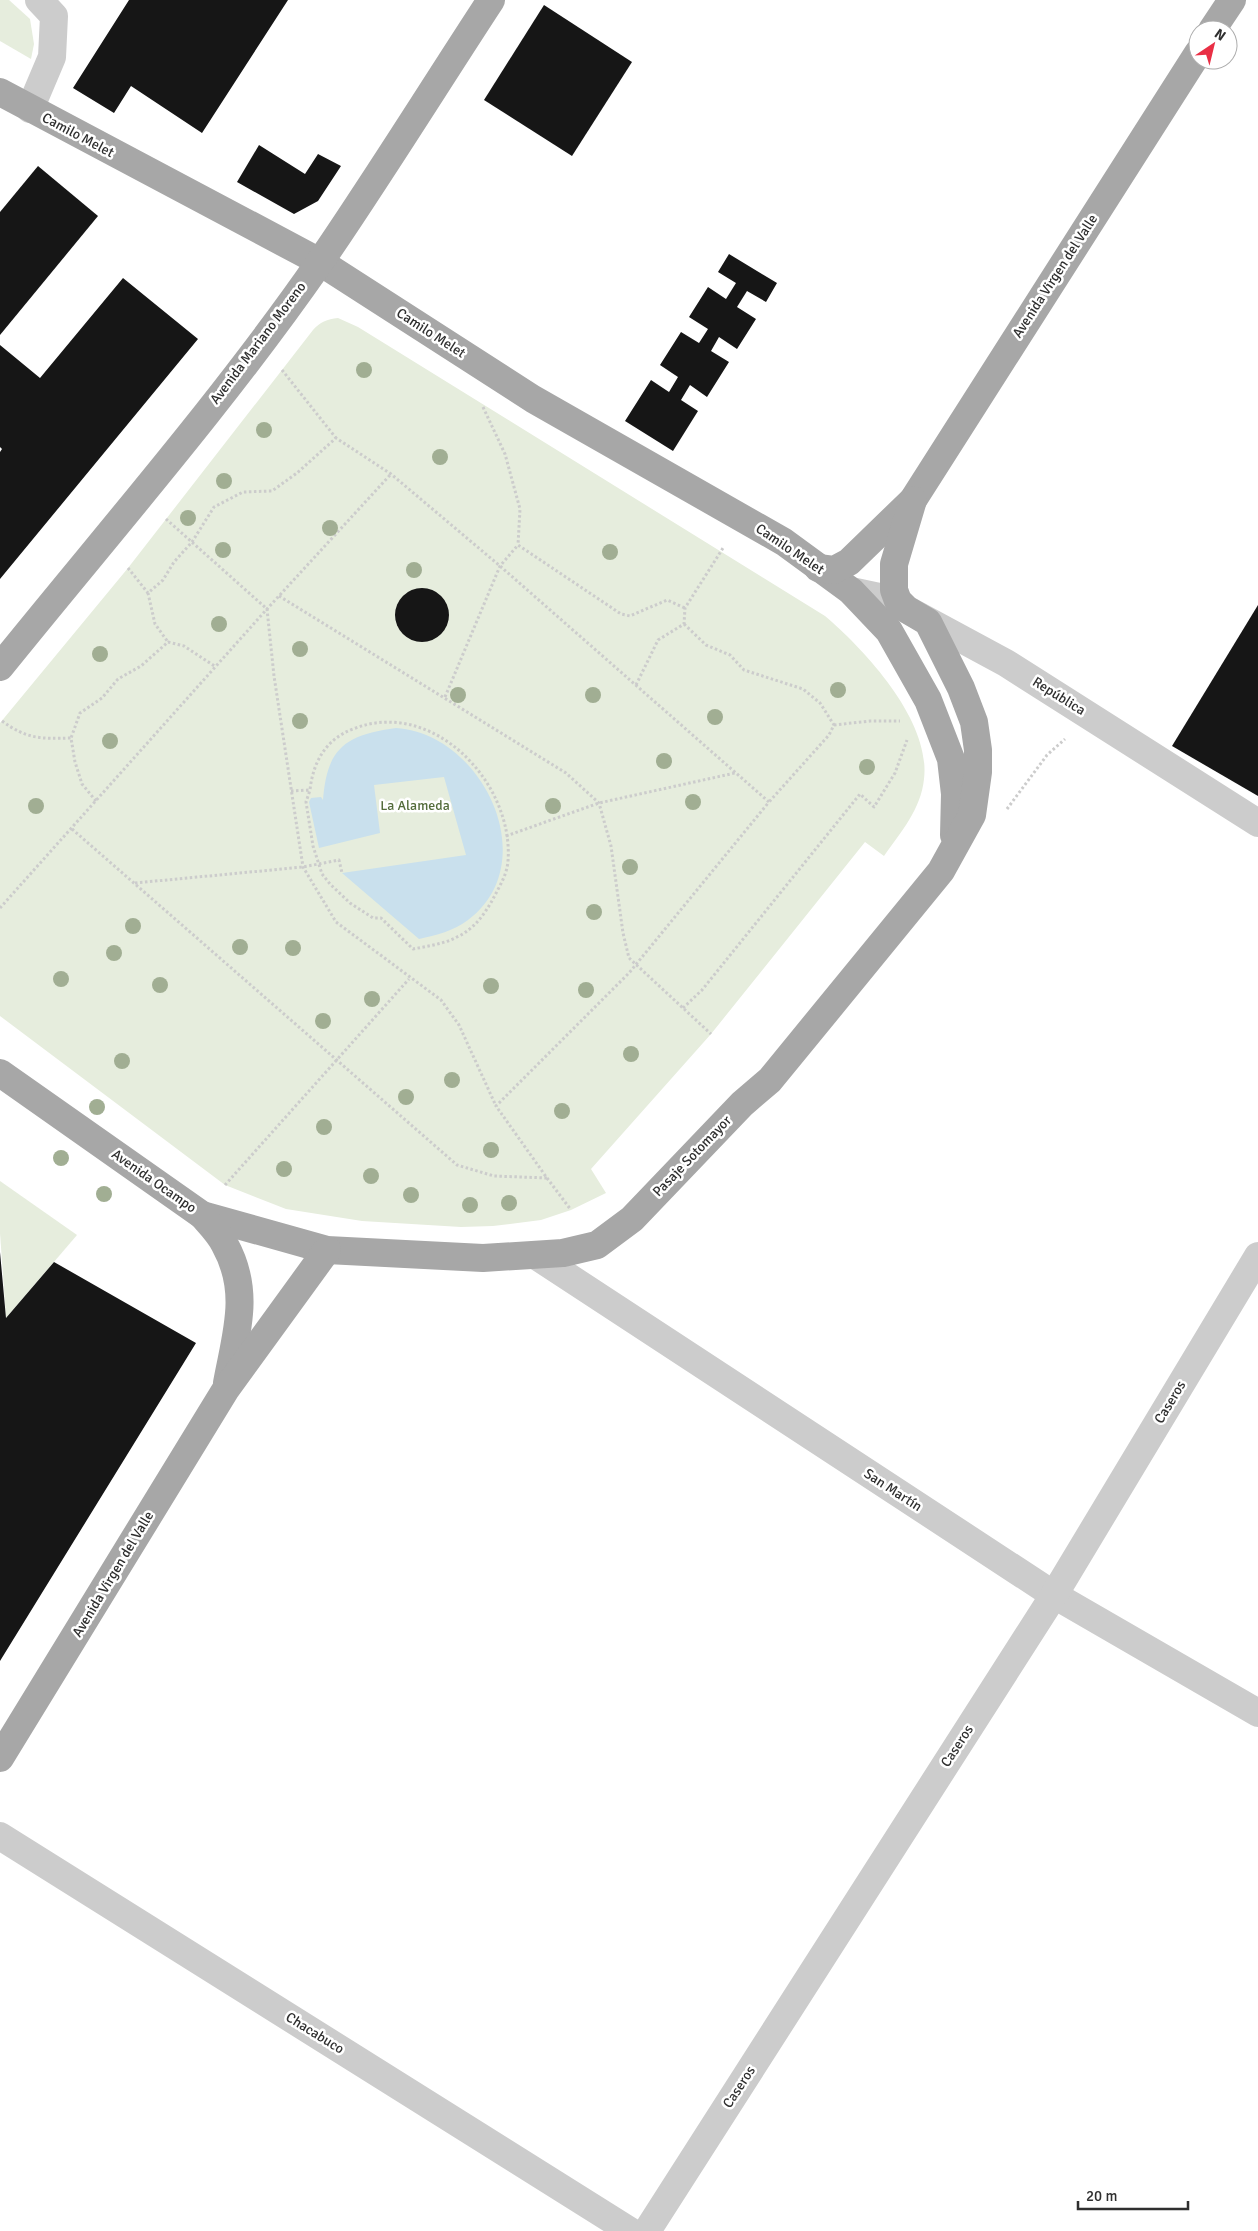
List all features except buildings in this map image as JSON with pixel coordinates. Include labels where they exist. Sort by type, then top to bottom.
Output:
[{"type":"main road","name":"Avenida Mariano Moreno","points":[[0,667],[161,471],[320,262],[491,0]]},
{"type":"main road","points":[[1219,20],[1232,0]]},
{"type":"main road","name":"Avenida Virgen del Valle","points":[[818,568],[834,570],[849,562],[913,500],[1188,69]]},
{"type":"main road","name":"Camilo Melet","points":[[0,92],[320,262],[533,399],[784,542],[851,591]]},
{"type":"main road","name":"Avenida Virgen del Valle","points":[[898,601],[894,590],[894,564],[913,500]]},
{"type":"main road","points":[[851,591],[889,631],[914,673],[939,726],[951,760],[954,785],[954,852]]},
{"type":"main road","name":"Pasaje Sotomayor","points":[[327,1250],[483,1258],[563,1253],[597,1245],[632,1218],[742,1104],[770,1080],[941,871],[954,852],[972,815],[978,772],[978,750],[974,722],[961,688],[928,622]]},
{"type":"main road","name":"Avenida Ocampo","points":[[0,1073],[202,1215],[327,1250]]},
{"type":"main road","name":"Avenida Virgen del Valle","points":[[202,1215],[228,1251],[236,1267],[241,1300],[226,1389]]},
{"type":"main road","name":"Avenida Virgen del Valle","points":[[0,1758],[226,1389],[327,1250]]},
{"type":"street","points":[[30,109],[52,57],[54,16],[39,0]]},
{"type":"street","name":"República","points":[[851,591],[898,601],[906,610],[1006,663],[1258,823]]},
{"type":"street","name":"San Martín","points":[[535,1255],[1054,1595],[1258,1714]]},
{"type":"street","name":"Caseros","points":[[647,2231],[1054,1595],[1258,1256]]},
{"type":"street","name":"Chacabuco","points":[[0,1836],[630,2231]]},
{"type":"path","points":[[282,370],[336,438],[391,474],[500,566],[769,802]]},
{"type":"path","points":[[445,698],[500,566],[518,545],[520,509],[505,454],[480,403]]},
{"type":"path","points":[[148,593],[163,580],[174,562],[192,542],[214,507],[242,492],[272,491],[297,473],[336,438]]},
{"type":"path","points":[[0,908],[267,608],[391,474]]},
{"type":"path","points":[[166,518],[267,608],[274,676],[303,867],[336,922],[410,979],[441,1000],[459,1025],[496,1106],[572,1210]]},
{"type":"path","points":[[518,545],[621,614],[630,616],[667,600],[685,608]]},
{"type":"path","points":[[723,548],[685,608],[684,624],[706,645],[730,655],[744,670],[803,689],[820,703],[834,725]]},
{"type":"path","points":[[128,568],[148,593],[155,624],[168,642],[184,646],[216,667]]},
{"type":"path","points":[[279,596],[566,773],[598,803],[611,846],[629,958],[635,966],[710,1034]]},
{"type":"path","points":[[636,685],[658,640],[684,624]]},
{"type":"path","points":[[96,802],[80,778],[71,738],[80,713],[102,698],[118,679],[141,666],[168,642]]},
{"type":"path","points":[[1004,813],[1054,746],[1064,739],[1076,738],[1090,715]]},
{"type":"path","points":[[2,721],[19,734],[46,739],[71,738]]},
{"type":"path","points":[[834,725],[870,721],[903,721]]},
{"type":"path","points":[[400,723],[420,726],[441,736],[460,749],[497,802],[506,836],[508,863],[503,881],[476,925],[457,937],[413,949],[381,918],[373,918],[350,903],[330,884],[319,863],[306,802],[310,790],[312,769],[340,734],[358,727],[400,723]]},
{"type":"path","points":[[496,1106],[635,966],[769,802],[829,736],[834,725]]},
{"type":"path","points":[[683,1008],[702,990],[860,794],[874,806],[895,773],[908,736]]},
{"type":"path","points":[[506,836],[598,803],[736,773]]},
{"type":"path","points":[[291,791],[310,790]]},
{"type":"path","points":[[72,829],[457,1165],[494,1176],[547,1178]]},
{"type":"path","points":[[135,883],[303,867],[339,860],[342,873]]},
{"type":"path","points":[[226,1185],[410,979]]},
{"type":"green space","points":[[0,0],[9,0],[30,19],[34,44],[31,59],[0,41]]},
{"type":"green space","name":"La Alameda","points":[[338,318],[358,327],[825,616],[859,648],[892,689],[907,711],[917,734],[923,757],[924,779],[919,800],[909,820],[884,856],[865,842],[711,1034],[591,1169],[606,1193],[571,1210],[541,1220],[493,1226],[461,1227],[362,1221],[286,1209],[225,1185],[0,1016],[0,723],[128,568],[313,330],[324,321]]},
{"type":"green space","points":[[0,1181],[77,1235],[6,1318],[0,1233]]},
{"type":"water","points":[[396,728],[427,735],[454,752],[477,776],[493,804],[502,835],[501,866],[491,895],[463,924],[445,932],[419,939],[342,873],[466,855],[444,777],[374,785],[380,833],[319,848],[309,802],[311,798],[321,797],[323,800],[329,768],[334,756],[342,747],[364,735]]}]
